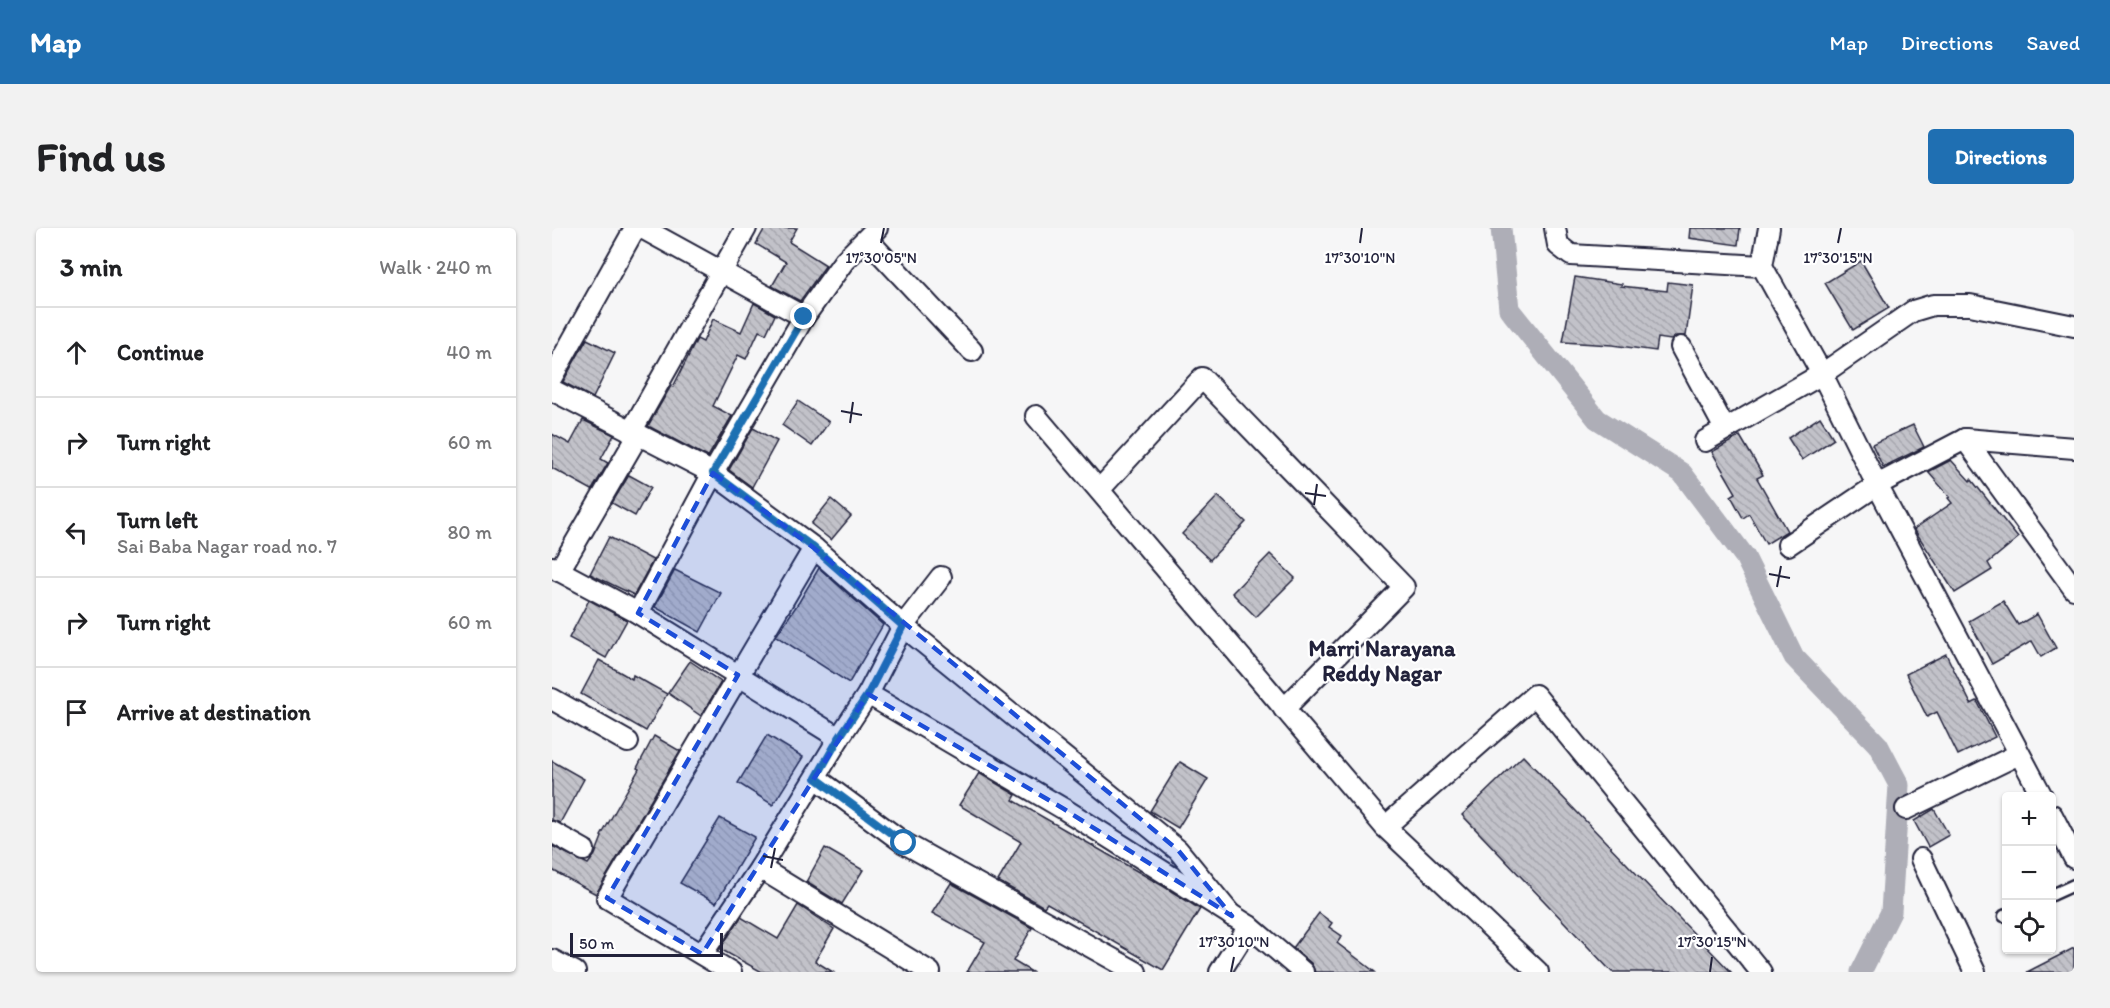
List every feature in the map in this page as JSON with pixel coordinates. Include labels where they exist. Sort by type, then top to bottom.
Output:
[{"type":"street","points":[[552,377],[634,228]]},
{"type":"street","points":[[642,228],[804,317]]},
{"type":"street","points":[[746,228],[635,433],[556,569],[638,613],[839,738]]},
{"type":"street","points":[[1555,228],[1558,245],[1571,255],[1762,266]]},
{"type":"street","points":[[1769,228],[1762,266],[1822,374],[1877,485],[2040,792]]},
{"type":"street","points":[[638,613],[713,473],[804,317],[844,261],[872,233],[972,351]]},
{"type":"street","points":[[1705,441],[1822,374],[1913,311],[1933,305],[1970,304],[2074,326]]},
{"type":"street","points":[[1681,347],[1725,429]]},
{"type":"street","points":[[1100,489],[1202,378],[1404,587],[1284,709]]},
{"type":"street","points":[[552,390],[713,473],[814,548],[903,626],[1178,850],[1240,921]]},
{"type":"street","points":[[1036,416],[1385,827],[1538,972]]},
{"type":"street","points":[[1965,439],[2074,589]]},
{"type":"street","points":[[1788,545],[1877,485],[1965,439],[2074,448]]},
{"type":"street","points":[[730,972],[607,898],[814,548]]},
{"type":"street","points":[[702,954],[760,868],[868,694],[903,626],[941,577]]},
{"type":"street","points":[[868,694],[1064,809],[1240,921],[1303,972]]},
{"type":"street","points":[[1385,827],[1535,695],[1761,972]]},
{"type":"street","points":[[552,699],[628,742]]},
{"type":"street","points":[[1906,809],[2019,753]]},
{"type":"street","points":[[816,778],[904,843],[1136,972]]},
{"type":"street","points":[[2056,823],[2074,858]]},
{"type":"street","points":[[552,832],[584,850]]},
{"type":"street","points":[[1921,859],[1976,972]]},
{"type":"street","points":[[760,868],[930,972]]},
{"type":"street","points":[[1220,972],[1240,921]]},
{"type":"street","points":[[552,960],[575,972]]},
{"type":"lane","points":[[2056,893],[2074,885]]},
{"type":"highlighted area","points":[[713,473],[814,548],[1178,850],[1232,916],[1064,809],[868,694],[702,954],[607,898],[738,675],[638,613]]},
{"type":"building","points":[[765,228],[797,228],[789,242],[826,265],[800,301],[772,286],[786,262],[756,244]]},
{"type":"building","points":[[1690,228],[1740,228],[1738,245],[1689,238]]},
{"type":"building","points":[[1861,261],[1889,308],[1853,330],[1825,283]]},
{"type":"building","points":[[1575,277],[1622,284],[1621,286],[1667,291],[1668,282],[1693,285],[1686,336],[1676,336],[1671,340],[1658,338],[1656,351],[1563,342]]},
{"type":"building","points":[[754,303],[775,315],[766,334],[759,331],[746,359],[738,355],[713,406],[732,416],[708,457],[648,426],[671,386],[673,387],[697,339],[703,342],[713,319],[741,332]]},
{"type":"building","points":[[587,339],[615,353],[593,398],[563,382]]},
{"type":"building","points":[[798,401],[829,422],[812,446],[782,425]]},
{"type":"building","points":[[1820,417],[1834,439],[1802,460],[1788,438]]},
{"type":"building","points":[[583,420],[614,435],[601,459],[608,463],[592,490],[552,468],[552,434],[570,444]]},
{"type":"building","points":[[1913,425],[1924,447],[1883,467],[1872,444]]},
{"type":"building","points":[[753,428],[777,441],[752,487],[729,470]]},
{"type":"building","points":[[1740,436],[1763,475],[1757,478],[1787,531],[1766,544],[1749,514],[1743,518],[1731,496],[1736,493],[1712,452]]},
{"type":"building","points":[[1951,460],[1970,481],[1971,479],[2018,538],[1988,563],[1992,570],[1955,593],[1914,529],[1952,503],[1948,498],[1950,497],[1928,472]]},
{"type":"building","points":[[629,475],[651,487],[635,516],[612,503]]},
{"type":"building","points":[[1218,496],[1246,522],[1210,560],[1182,534]]},
{"type":"building","points":[[831,499],[851,516],[831,540],[811,524]]},
{"type":"building","points":[[609,537],[653,560],[634,595],[590,574]]},
{"type":"building","points":[[1270,554],[1295,578],[1256,617],[1232,593]]},
{"type":"building","points":[[819,568],[883,625],[849,683],[776,636]]},
{"type":"building","points":[[675,570],[721,593],[700,632],[655,607]]},
{"type":"building","points":[[589,600],[627,620],[606,658],[569,638]]},
{"type":"building","points":[[2003,601],[2018,625],[2037,614],[2056,648],[2041,657],[2032,641],[1992,664],[1969,621]]},
{"type":"building","points":[[1946,654],[1971,704],[1977,701],[1995,737],[1958,755],[1937,712],[1927,717],[1906,674]]},
{"type":"building","points":[[599,660],[632,679],[633,675],[667,694],[646,731],[581,694]]},
{"type":"building","points":[[690,661],[721,682],[701,716],[668,693]]},
{"type":"building","points":[[767,735],[803,757],[773,805],[738,783]]},
{"type":"building","points":[[654,736],[680,751],[596,894],[552,870],[552,846],[588,864],[595,855],[601,836],[639,769],[637,768]]},
{"type":"building","points":[[1523,756],[1731,972],[1612,972],[1462,815]]},
{"type":"building","points":[[552,761],[584,779],[560,823],[552,820]]},
{"type":"building","points":[[1180,762],[1208,779],[1178,828],[1150,811]]},
{"type":"building","points":[[979,773],[1016,795],[1013,800],[1200,909],[1163,970],[1047,903],[1044,907],[998,881],[1021,842],[959,805]]},
{"type":"building","points":[[1934,809],[1949,835],[1928,847],[1914,821]]},
{"type":"building","points":[[720,818],[755,837],[716,903],[680,883]]},
{"type":"building","points":[[825,848],[863,870],[842,904],[806,882]]},
{"type":"building","points":[[951,883],[1032,928],[1013,961],[1032,972],[967,972],[985,942],[932,913]]},
{"type":"building","points":[[798,905],[834,929],[815,961],[833,972],[762,972],[720,949],[741,917],[778,939]]},
{"type":"building","points":[[1319,913],[1332,923],[1329,927],[1342,936],[1337,943],[1375,972],[1315,972],[1311,963],[1293,948]]},
{"type":"building","points":[[2074,948],[2074,972],[2027,972]]},
{"type":"waterway","points":[[1501,228],[1509,309],[1597,419],[1682,473],[1745,557],[1794,657],[1878,745],[1899,785],[1891,912],[1861,972]]},
{"type":"district","name":"Marri Narayana Reddy Nagar","points":[[1382,660]]},
{"type":"route","points":[[804,317],[713,473],[814,548],[903,626],[868,694],[816,778],[904,843]]}]
